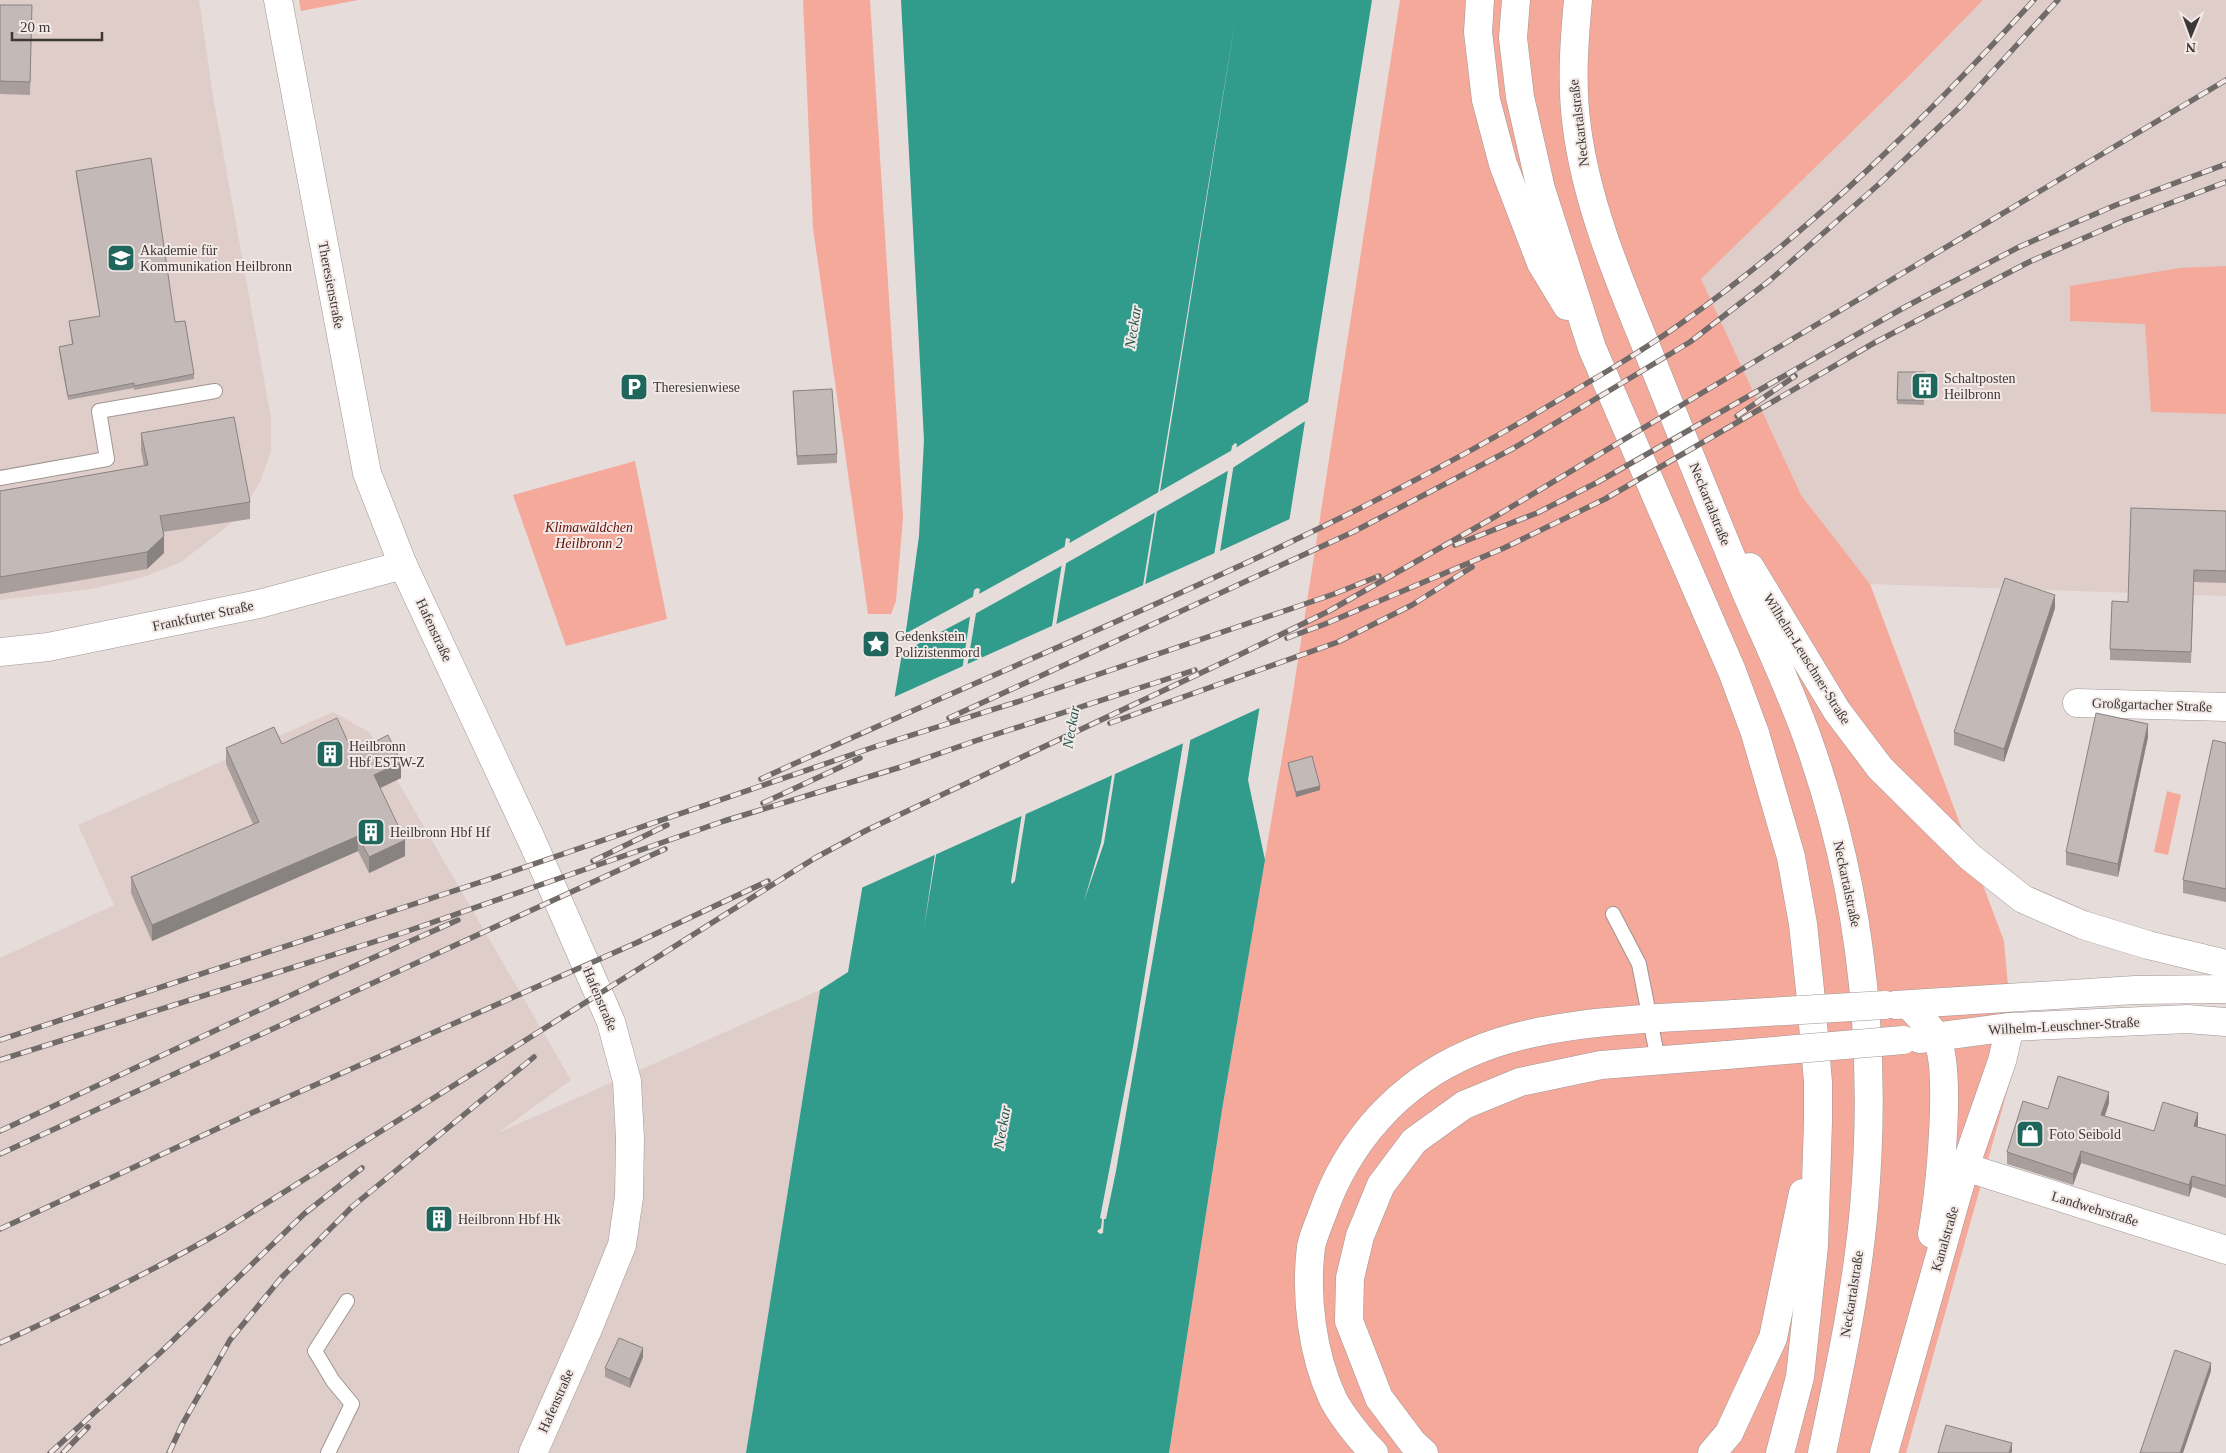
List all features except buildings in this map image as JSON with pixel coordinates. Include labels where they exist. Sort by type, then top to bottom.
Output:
[{"type":"main road","name":"Theresienstraße","points":[[278,0],[367,473],[403,565]]},
{"type":"main road","points":[[1480,0],[1478,32],[1486,100],[1503,164],[1541,263],[1592,348]]},
{"type":"main road","points":[[1516,0],[1513,38],[1519,87],[1541,189],[1592,348],[1732,671],[1755,733],[1791,857],[1803,924],[1810,990],[1818,1082],[1818,1121],[1814,1246],[1800,1377],[1780,1453]]},
{"type":"main road","name":"Neckartalstraße","points":[[1578,0],[1572,63],[1576,127],[1586,182],[1623,289],[1711,508],[1806,735],[1832,815],[1850,888],[1859,939],[1867,1080],[1864,1206],[1855,1286],[1822,1453]]},
{"type":"main road","name":"Wilhelm-Leuschner-Straße","points":[[1711,508],[1793,636],[1837,711],[1880,768],[1970,857],[2023,899],[2083,925],[2148,945],[2226,964]]},
{"type":"main road","name":"Frankfurter Straße","points":[[0,652],[48,647],[259,604],[403,565]]},
{"type":"main road","name":"Hafenstraße","points":[[403,565],[532,841],[611,1022],[627,1081],[630,1138],[629,1197],[622,1244],[588,1330],[533,1453]]},
{"type":"main road","name":"Großgartacher Straße","points":[[2077,703],[2226,707]]},
{"type":"main road","points":[[1374,1453],[1333,1400],[1315,1345],[1310,1294],[1311,1246],[1329,1196],[1353,1148],[1388,1106],[1429,1076],[1470,1052],[1526,1034],[1651,1020],[2136,990],[2226,989]]},
{"type":"main road","points":[[1897,1005],[1936,1037],[1943,1064],[1942,1151],[1933,1230],[1902,1392]]},
{"type":"main road","name":"Wilhelm-Leuschner-Straße","points":[[1658,1060],[1904,1040],[2010,1027],[2188,1019],[2226,1022]]},
{"type":"main road","name":"Kanalstraße","points":[[1884,1453],[1965,1167],[2002,1061],[2010,1027]]},
{"type":"main road","points":[[1424,1453],[1412,1442],[1379,1398],[1349,1321],[1350,1278],[1360,1236],[1381,1185],[1414,1141],[1464,1105],[1520,1082],[1601,1065],[1658,1060]]},
{"type":"main road","points":[[1712,1453],[1729,1434],[1773,1338],[1818,1121]]},
{"type":"main road","name":"Landwehrstraße","points":[[1965,1167],[2226,1250]]},
{"type":"lane","points":[[0,478],[107,459],[99,411],[216,390]]},
{"type":"lane","points":[[1614,914],[1639,964],[1658,1060]]},
{"type":"lane","points":[[328,1453],[352,1404],[333,1381],[315,1351],[347,1301]]},
{"type":"shaded area","name":"Akademie für Kommunikation Heilbronn","points":[[0,0],[199,0],[213,96],[271,418],[271,452],[260,482],[238,518],[181,562],[144,577],[91,589],[0,600]]},
{"type":"shaded area","points":[[1983,0],[2226,0],[2226,596],[1870,584],[1801,495],[1767,421],[1597,468],[1701,279],[1908,77]]},
{"type":"shaded area","points":[[333,712],[369,732],[571,1080],[498,1133],[820,990],[746,1453],[0,1453],[0,958],[114,905],[78,825]]},
{"type":"green space","points":[[299,0],[358,0],[301,11]]},
{"type":"green space","points":[[803,0],[870,0],[903,517],[896,601],[891,614],[868,614],[813,228]]},
{"type":"green space","points":[[1400,0],[1983,0],[1908,77],[1701,279],[1801,495],[1870,584],[2004,941],[2015,1063],[1906,1453],[1169,1453],[1222,1110],[1292,699]]},
{"type":"green space","points":[[2226,266],[2226,414],[2151,412],[2145,324],[2070,321],[2070,286],[2180,268]]},
{"type":"green space","name":"Klimawäldchen Heilbronn 2","points":[[635,461],[667,619],[566,646],[513,495]]},
{"type":"green space","points":[[2167,791],[2181,795],[2168,855],[2154,852]]},
{"type":"water","name":"Neckar","points":[[901,0],[1372,0],[1248,780],[1265,860],[1222,1110],[1169,1453],[746,1453],[820,990],[848,972],[907,624],[919,536],[924,440]],"holes":[[[1236,15],[1104,843],[1084,901],[1101,843]],[[1235,443],[1237,444],[1187,761],[1116,1171],[1106,1219],[1104,1219],[1103,1233],[1100,1234],[1097,1231],[1101,1228],[1102,1219],[1100,1218],[1133,1047],[1232,446]],[[1066,538],[1070,539],[1015,881],[1012,884]],[[980,589],[924,928],[974,590]]]},
{"type":"pier","points":[[1311,400],[1307,420],[1231,469],[1234,449]]},
{"type":"pier","points":[[1234,449],[1231,469],[1063,565],[1066,545]]},
{"type":"pier","points":[[1292,518],[1262,707],[1188,741],[1218,552]]},
{"type":"pier","points":[[1066,546],[1063,565],[973,615],[977,595]]},
{"type":"pier","points":[[1217,552],[1186,742],[859,889],[892,698]]},
{"type":"pier","points":[[976,595],[973,615],[899,654],[903,635]]},
{"type":"railway","points":[[761,779],[1149,607],[1341,518],[1528,418],[1626,360],[1731,287],[1823,211],[1910,129],[1994,44],[2034,0]]},
{"type":"railway","points":[[949,718],[1353,532],[1514,448],[1690,342],[1769,281],[1878,185],[1961,106],[2058,0]]},
{"type":"railway","points":[[0,1343],[114,1289],[224,1230],[815,858],[867,830],[1329,611],[1491,519],[2226,80]]},
{"type":"railway","points":[[1455,545],[1537,513],[1598,482],[1905,307],[2019,247],[2116,205],[2226,164]]},
{"type":"railway","points":[[1287,638],[1325,624],[1504,548],[1605,499],[1874,343],[2029,262],[2123,221],[2226,182]]},
{"type":"railway","points":[[1737,416],[1795,376]]},
{"type":"railway","points":[[1110,723],[1338,642],[1412,605],[1472,567]]},
{"type":"railway","points":[[0,1040],[496,877],[877,746],[1020,701],[1334,594],[1379,576]]},
{"type":"railway","points":[[0,1060],[402,933],[724,821],[901,767],[975,741],[1195,670]]},
{"type":"railway","points":[[763,803],[860,758]]},
{"type":"railway","points":[[593,861],[667,825]]},
{"type":"railway","points":[[0,1154],[665,849]]},
{"type":"railway","points":[[0,1229],[247,1115],[636,943],[768,881]]},
{"type":"railway","points":[[0,1131],[332,976],[458,920]]},
{"type":"railway","points":[[169,1453],[183,1423],[230,1340],[282,1277],[353,1206],[534,1057]]},
{"type":"railway","points":[[50,1453],[161,1352],[304,1214],[362,1168]]},
{"type":"railway","points":[[63,1453],[88,1427]]},
{"type":"place","name":"Akademie für Kommunikation Heilbronn","points":[[121,258]]},
{"type":"place","name":"Schaltposten Heilbronn","points":[[1925,386]]},
{"type":"place","name":"Theresienwiese","points":[[634,387]]},
{"type":"place","name":"Gedenkstein Polizistenmord","points":[[876,644]]},
{"type":"place","name":"Heilbronn Hbf ESTW-Z","points":[[330,754]]},
{"type":"place","name":"Heilbronn Hbf Hf","points":[[371,832]]},
{"type":"place","name":"Foto Seibold","points":[[2030,1134]]},
{"type":"place","name":"Heilbronn Hbf Hk","points":[[439,1219]]}]
